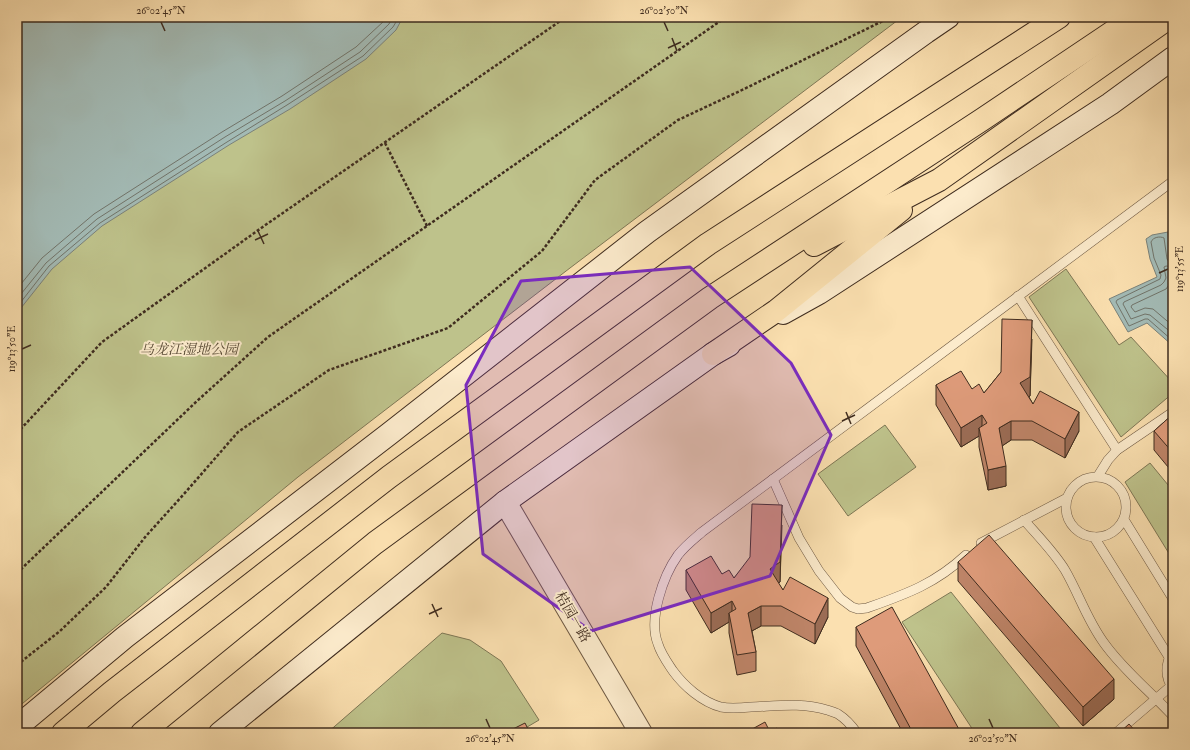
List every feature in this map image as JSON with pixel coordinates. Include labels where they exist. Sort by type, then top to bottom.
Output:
[{"type":"highway","points":[[64,733],[112,692],[388,477],[708,244],[1059,17]]},
{"type":"highway","points":[[142,733],[375,543],[710,298],[983,119],[1135,17]]},
{"type":"highway","points":[[713,354],[776,310],[939,180],[1170,17]]},
{"type":"highway","points":[[710,298],[939,180]]},
{"type":"main road","points":[[17,727],[125,636],[383,439],[647,232],[948,17]]},
{"type":"main road","points":[[220,733],[505,502],[713,354],[819,293],[1110,104],[1173,58]]},
{"type":"main road","name":"桔园一路","points":[[505,502],[641,733]]},
{"type":"lane","points":[[857,733],[851,724],[837,713],[820,708],[802,705],[737,708],[722,707],[708,702],[676,676],[657,643],[654,629],[655,614],[662,587],[678,554],[702,532],[1173,181]]},
{"type":"lane","points":[[1018,296],[1117,450]]},
{"type":"lane","points":[[1098,476],[1108,460],[1117,450],[1173,412]]},
{"type":"lane","points":[[1098,476],[1108,479],[1116,484],[1123,492],[1127,511],[1124,521],[1118,529],[1109,535],[1100,538],[1090,537],[1080,533],[1068,518],[1066,508],[1067,498],[1072,489],[1079,482],[1098,476]]},
{"type":"lane","points":[[773,479],[794,527],[808,554],[840,598],[852,607],[858,609],[867,608],[920,587],[940,576],[994,535],[1067,498]]},
{"type":"lane","points":[[1024,520],[1064,569],[1092,625],[1103,642],[1129,674],[1173,716]]},
{"type":"lane","points":[[1124,521],[1173,599]]},
{"type":"lane","points":[[1094,537],[1171,655],[1167,667],[1167,677],[1172,687],[1116,733]]},
{"type":"path","points":[[17,433],[102,342],[264,226],[566,17]]},
{"type":"path","points":[[17,573],[197,401],[268,338],[726,17]]},
{"type":"path","points":[[17,665],[60,631],[106,587],[146,536],[238,432],[329,370],[448,328],[542,251],[595,180],[678,120],[776,74],[891,17]]},
{"type":"path","points":[[385,143],[428,226]]},
{"type":"highlighted area","points":[[690,267],[791,363],[831,435],[770,576],[591,631],[483,554],[466,385],[521,281]]},
{"type":"green space","name":"乌龙江湿地公园","points":[[382,17],[902,17],[570,268],[298,477],[17,708],[17,281]]},
{"type":"green space","points":[[1066,269],[1119,345],[1131,337],[1173,383],[1173,393],[1121,437],[1029,297]]},
{"type":"green space","points":[[885,425],[916,467],[848,516],[818,474]]},
{"type":"green space","points":[[1150,463],[1173,491],[1173,560],[1125,482]]},
{"type":"green space","points":[[951,592],[1064,733],[975,733],[902,622]]},
{"type":"green space","points":[[442,633],[470,640],[501,661],[539,720],[517,733],[327,733]]},
{"type":"water","points":[[17,17],[403,17],[396,30],[366,59],[290,109],[229,145],[102,226],[52,269],[17,313]]},
{"type":"water","points":[[1168,232],[1173,265],[1173,346],[1147,323],[1128,332],[1109,299],[1157,277],[1150,259],[1146,239],[1152,235]]},
{"type":"building","points":[[1002,319],[1032,320],[1030,377],[1020,383],[1033,404],[1040,391],[1079,412],[1065,439],[1032,421],[1011,421],[999,428],[1006,466],[988,470],[979,428],[987,423],[982,415],[961,428],[936,385],[961,371],[972,389],[979,384],[984,393],[1001,372]]},
{"type":"building","points":[[1173,414],[1173,453],[1154,431]]},
{"type":"building","points":[[752,504],[782,505],[780,562],[770,569],[783,590],[790,577],[828,598],[815,624],[781,606],[761,606],[748,613],[756,652],[737,655],[729,613],[736,609],[732,601],[711,613],[686,570],[711,556],[722,574],[729,570],[734,578],[750,557]]},
{"type":"building","points":[[989,535],[1114,679],[1083,707],[958,562]]},
{"type":"building","points":[[892,607],[961,733],[913,733],[856,627]]},
{"type":"building","points":[[765,722],[770,732],[777,728],[780,733],[745,733]]},
{"type":"building","points":[[525,723],[530,733],[505,733]]},
{"type":"building","points":[[1129,724],[1137,733],[1119,733]]}]
